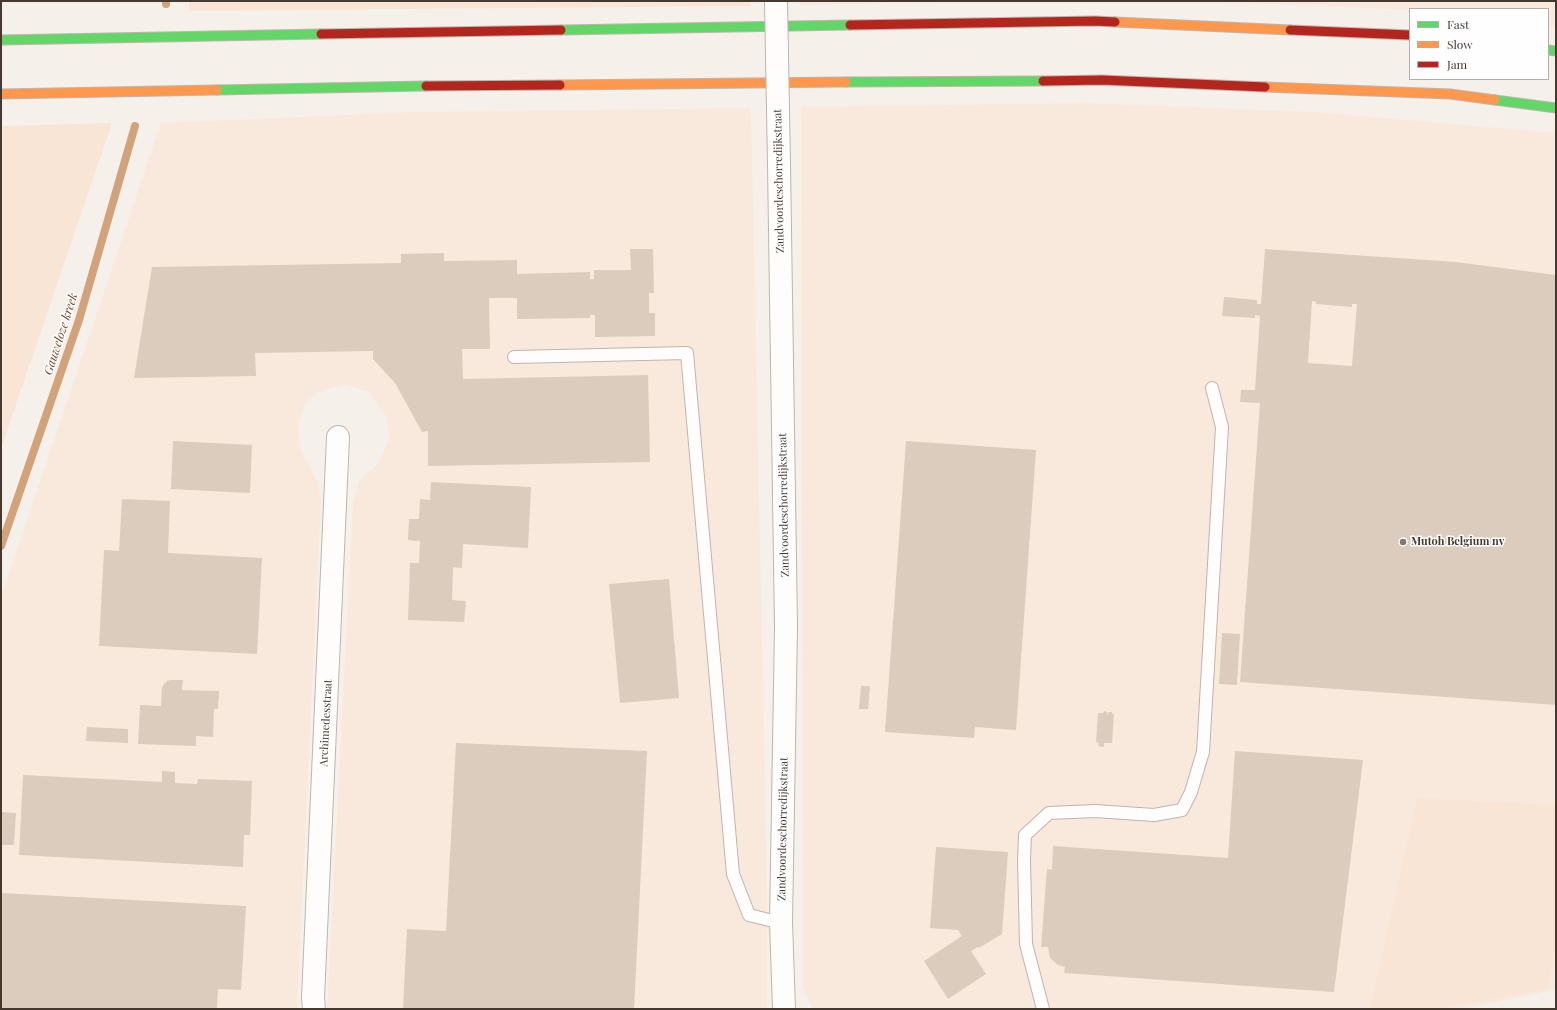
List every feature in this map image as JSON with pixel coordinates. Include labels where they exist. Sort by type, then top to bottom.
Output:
[{"type":"highway","points":[[1,40],[1095,21],[1409,35]]},
{"type":"highway","points":[[1,94],[453,86],[1102,80],[1450,94],[1556,108]]},
{"type":"street","name":"Zandvoordeschorredijkstraat","points":[[776,1],[786,627],[781,922],[784,1009]]},
{"type":"street","name":"Archimedesstraat","points":[[314,1009],[313,990],[338,437]]},
{"type":"lane","points":[[514,357],[687,353],[733,874],[749,915],[781,922]]},
{"type":"lane","points":[[1043,1009],[1026,944],[1024,860],[1025,835],[1049,813],[1095,810],[1154,814],[1182,810],[1191,792],[1203,752],[1222,427],[1212,388]]},
{"type":"shaded area","points":[[189,1],[750,1],[751,6],[189,11]]},
{"type":"shaded area","points":[[800,1],[977,1],[801,5]]},
{"type":"shaded area","points":[[1202,1],[1556,1],[1556,27],[1549,26],[1549,8],[1409,8],[1409,10]]},
{"type":"shaded area","points":[[1085,103],[1316,112],[1556,133],[1556,990],[1462,1009],[813,1009],[803,988],[801,107]]},
{"type":"shaded area","points":[[751,108],[767,887],[767,1009],[327,1009],[353,502],[360,480],[378,464],[390,437],[386,416],[369,392],[346,385],[323,390],[306,402],[298,425],[299,447],[318,482],[321,500],[297,1009],[1,1009],[1,597],[161,123],[414,112]]},
{"type":"shaded area","points":[[112,123],[1,449],[1,126]]},
{"type":"shaded area","points":[[1417,798],[1556,805],[1556,949],[1548,989],[1438,1009],[1370,1009]]},
{"type":"building","points":[[630,249],[653,249],[654,293],[649,293],[649,313],[655,313],[655,336],[595,337],[595,315],[590,315],[590,318],[517,319],[517,298],[489,298],[490,349],[462,349],[463,379],[648,375],[650,462],[428,466],[428,431],[422,432],[395,383],[373,359],[373,351],[255,353],[256,376],[134,378],[152,267],[401,263],[401,254],[444,253],[444,261],[517,260],[517,274],[590,272],[590,279],[594,279],[594,270],[631,270]]},
{"type":"building","name":"Mutoh Belgium nv","points":[[1265,249],[1456,262],[1556,275],[1556,705],[1240,682],[1260,403],[1240,402],[1241,390],[1255,390],[1260,316],[1255,315],[1255,318],[1222,316],[1224,297],[1257,300],[1257,304],[1261,304]],"holes":[[[1312,301],[1316,302],[1316,304],[1352,307],[1352,304],[1357,304],[1352,366],[1308,363]]]},
{"type":"building","points":[[173,441],[252,445],[250,493],[171,489]]},
{"type":"building","points":[[906,441],[1036,450],[1016,730],[975,727],[974,738],[885,732]]},
{"type":"building","points":[[431,482],[531,487],[528,548],[463,544],[462,568],[453,567],[452,600],[466,601],[464,622],[408,620],[410,563],[419,563],[420,541],[408,540],[409,519],[419,519],[420,499],[430,500]]},
{"type":"building","points":[[122,499],[170,501],[168,553],[262,558],[257,654],[99,646],[104,550],[119,551]]},
{"type":"building","points":[[669,579],[679,698],[620,703],[609,584]]},
{"type":"building","points":[[1222,633],[1240,634],[1237,685],[1219,684]]},
{"type":"building","points":[[183,680],[182,690],[219,691],[218,709],[214,709],[213,737],[196,736],[196,746],[138,744],[140,705],[161,706],[162,688],[167,681]]},
{"type":"building","points":[[861,686],[870,686],[868,709],[859,709]]},
{"type":"building","points":[[1104,711],[1107,712],[1107,714],[1108,712],[1112,712],[1112,714],[1114,714],[1112,743],[1104,743],[1104,747],[1098,746],[1099,743],[1096,742],[1098,713],[1103,713]]},
{"type":"building","points":[[87,727],[128,729],[128,743],[86,741]]},
{"type":"building","points":[[456,743],[647,751],[634,1009],[403,1009],[407,929],[446,931]]},
{"type":"building","points":[[1235,751],[1363,760],[1334,992],[1064,973],[1065,967],[1058,965],[1050,958],[1048,947],[1041,947],[1047,869],[1052,870],[1053,846],[1228,858]]},
{"type":"building","points":[[162,771],[175,772],[175,783],[197,784],[198,779],[252,781],[250,835],[244,835],[243,867],[19,855],[23,775],[162,782]]},
{"type":"building","points":[[1,812],[16,813],[14,845],[1,845]]},
{"type":"building","points":[[936,847],[1008,852],[1002,934],[979,948],[978,947],[971,951],[986,974],[948,999],[924,961],[962,936],[958,930],[930,928]]},
{"type":"building","points":[[1,893],[246,906],[241,990],[218,989],[217,1009],[1,1009]]},
{"type":"waterway","name":"Gauweloze kreek","points":[[1,546],[79,320],[135,126]]},
{"type":"traffic: fast","points":[[561,30],[850,25]]},
{"type":"traffic: fast","points":[[1,40],[321,34]]},
{"type":"traffic: fast","points":[[1549,50],[1556,51]]},
{"type":"traffic: fast","points":[[846,82],[1043,81]]},
{"type":"traffic: fast","points":[[217,90],[426,86]]},
{"type":"traffic: fast","points":[[1495,100],[1556,108]]},
{"type":"traffic: slow","points":[[1115,22],[1290,30]]},
{"type":"traffic: slow","points":[[560,85],[846,82]]},
{"type":"traffic: slow","points":[[1265,87],[1450,94],[1495,100]]},
{"type":"traffic: slow","points":[[1,94],[217,90]]},
{"type":"traffic: jam","points":[[850,25],[1095,21],[1115,22]]},
{"type":"traffic: jam","points":[[321,34],[561,30]]},
{"type":"traffic: jam","points":[[1290,30],[1409,35]]},
{"type":"traffic: jam","points":[[1043,81],[1102,80],[1265,87]]},
{"type":"traffic: jam","points":[[426,86],[560,85]]},
{"type":"place","name":"Mutoh Belgium nv","points":[[1403,542]]}]
